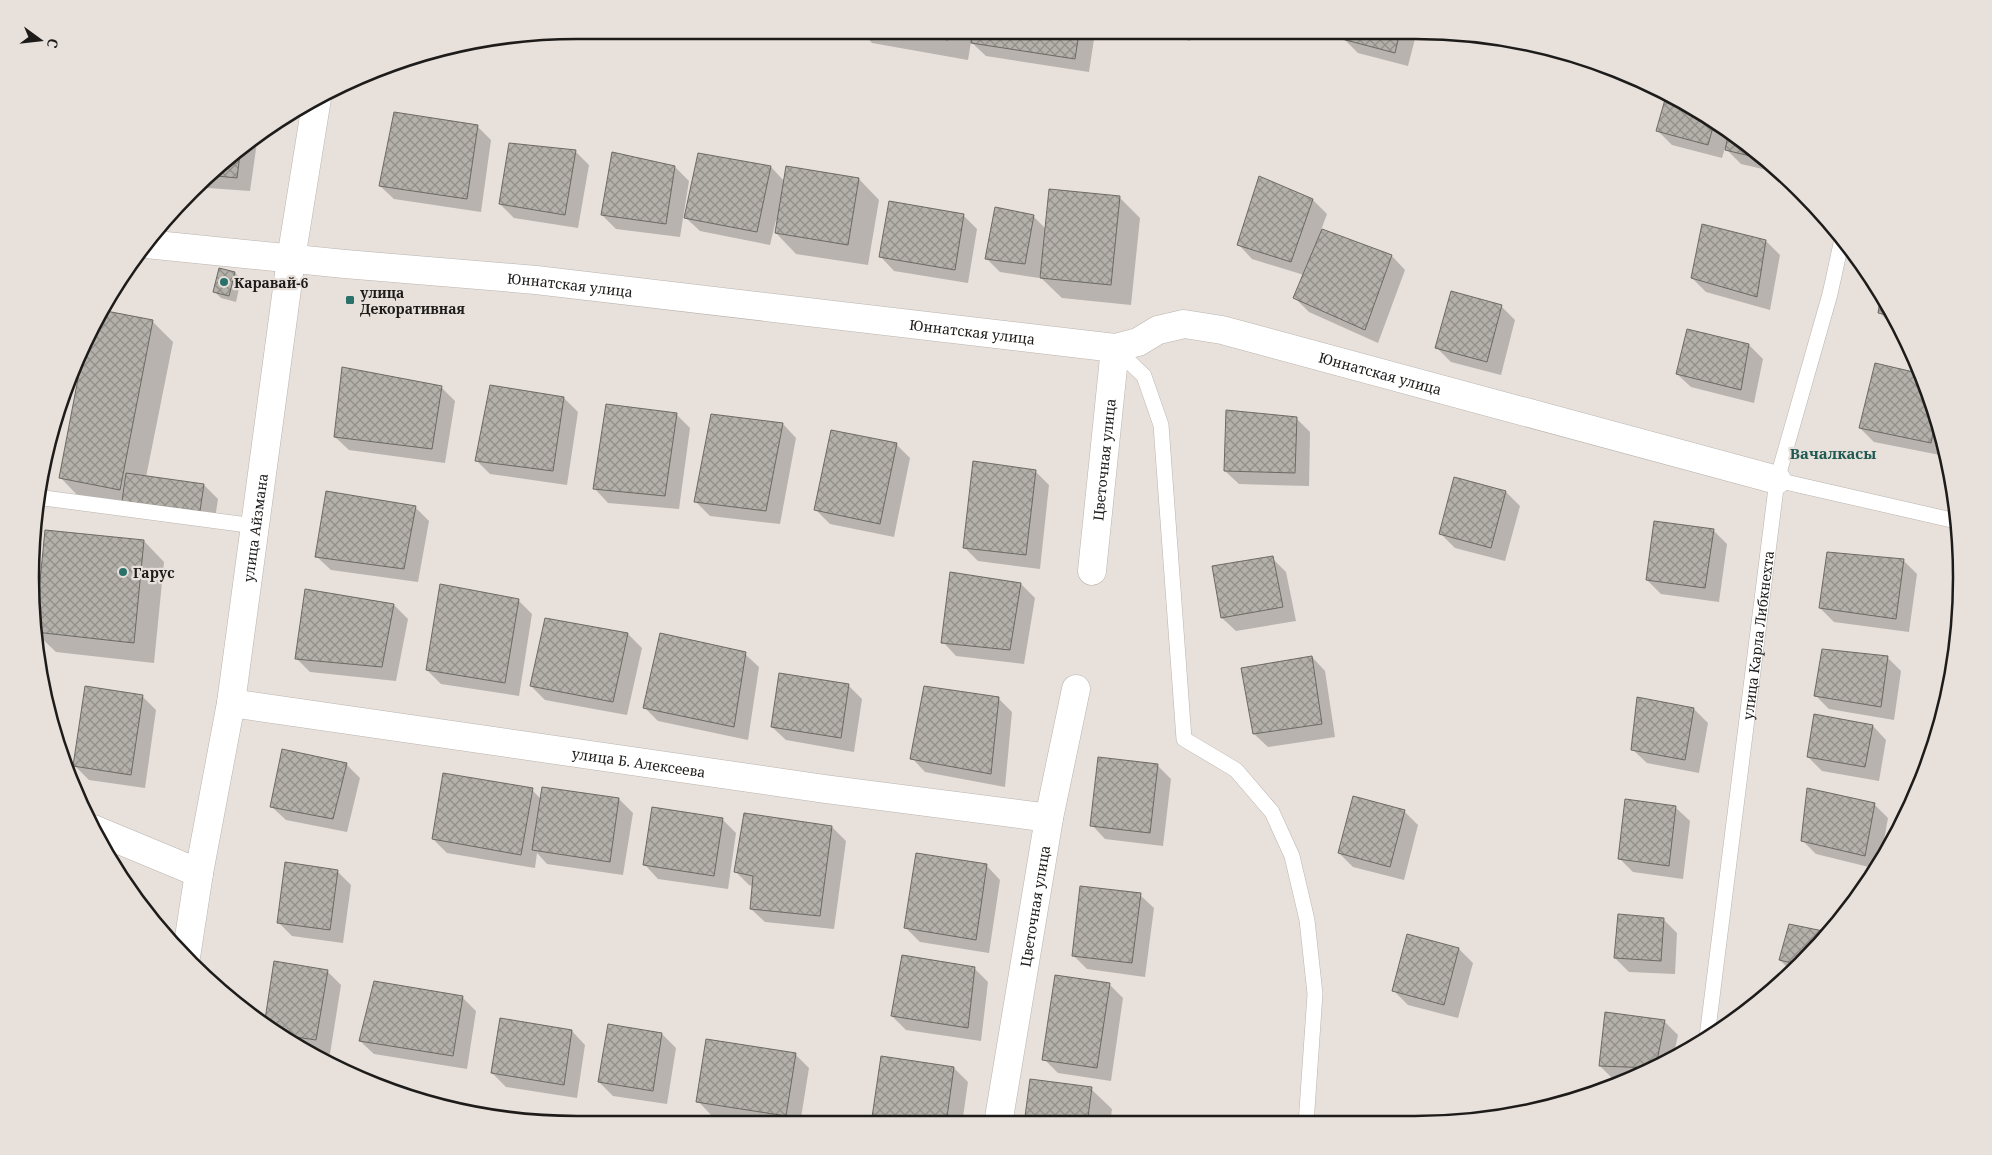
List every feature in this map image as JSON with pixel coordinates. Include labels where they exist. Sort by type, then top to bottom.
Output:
[{"type":"street","name":"улица Айзмана","points":[[187,948],[199,873],[231,703],[291,259],[316,107]]},
{"type":"street","name":"Юннатская улица","points":[[154,245],[291,259],[536,280],[1115,348],[1138,342],[1158,330],[1184,324],[1222,330],[1777,480]]},
{"type":"street","name":"Цветочная улица","points":[[1092,571],[1115,348]]},
{"type":"street","name":"Цветочная улица","points":[[999,1116],[1049,818],[1076,689]]},
{"type":"street","name":"улица Б. Алексеева","points":[[231,703],[825,789],[1049,818]]},
{"type":"street","points":[[104,833],[199,873]]},
{"type":"lane","name":"улица Карла Либкнехта","points":[[1708,1029],[1777,480],[1830,294],[1840,248]]},
{"type":"lane","points":[[1115,348],[1144,376],[1161,424],[1184,739],[1236,770],[1272,812],[1292,856],[1307,920],[1315,994],[1307,1116]]},
{"type":"lane","points":[[1777,480],[1950,520]]},
{"type":"lane","points":[[45,498],[255,526]]},
{"type":"building","points":[[971,39],[1078,39],[1075,59],[971,43]]},
{"type":"building","points":[[1342,39],[1398,39],[1395,53]]},
{"type":"building","points":[[1665,100],[1712,129],[1708,145],[1656,131]]},
{"type":"building","points":[[394,112],[478,125],[467,199],[379,186]]},
{"type":"building","points":[[1727,139],[1749,156],[1725,150]]},
{"type":"building","points":[[509,143],[576,150],[565,215],[499,204]]},
{"type":"building","points":[[612,152],[675,166],[666,224],[601,215]]},
{"type":"building","points":[[698,153],[771,166],[757,232],[684,218]]},
{"type":"building","points":[[239,158],[237,178],[218,176]]},
{"type":"building","points":[[786,166],[859,178],[848,245],[775,233]]},
{"type":"building","points":[[1259,176],[1313,199],[1291,262],[1237,245]]},
{"type":"building","points":[[1049,189],[1120,196],[1111,285],[1040,278]]},
{"type":"building","points":[[889,201],[964,214],[955,270],[879,257]]},
{"type":"building","points":[[995,207],[1034,215],[1025,264],[985,259]]},
{"type":"building","points":[[1702,224],[1766,240],[1757,297],[1691,278]]},
{"type":"building","points":[[1322,229],[1392,255],[1365,330],[1293,298]]},
{"type":"building","name":"Каравай-6","points":[[219,268],[235,272],[229,296],[213,292]]},
{"type":"building","points":[[1451,291],[1502,305],[1487,362],[1435,348]]},
{"type":"building","points":[[1879,305],[1885,314],[1878,313]]},
{"type":"building","points":[[109,312],[153,320],[120,490],[59,478],[79,374],[94,339]]},
{"type":"building","points":[[1687,329],[1749,344],[1741,390],[1676,374]]},
{"type":"building","points":[[1875,363],[1912,372],[1933,432],[1931,443],[1859,428]]},
{"type":"building","points":[[342,367],[442,386],[432,449],[334,437]]},
{"type":"building","points":[[490,385],[564,397],[553,471],[475,461]]},
{"type":"building","points":[[606,404],[677,413],[665,496],[593,489]]},
{"type":"building","points":[[1226,410],[1297,417],[1295,473],[1224,471]]},
{"type":"building","points":[[711,414],[783,423],[766,511],[694,502]]},
{"type":"building","points":[[831,430],[897,443],[880,524],[814,510]]},
{"type":"building","points":[[973,461],[1036,470],[1026,555],[963,548]]},
{"type":"building","points":[[126,473],[204,484],[200,511],[122,501]]},
{"type":"building","points":[[1454,477],[1506,491],[1491,548],[1439,534]]},
{"type":"building","points":[[326,491],[416,506],[404,569],[315,557]]},
{"type":"building","points":[[1654,521],[1714,529],[1705,588],[1646,580]]},
{"type":"building","points":[[45,530],[144,540],[134,643],[42,633],[39,588]]},
{"type":"building","points":[[1827,552],[1904,559],[1896,619],[1819,608]]},
{"type":"building","points":[[1273,556],[1283,607],[1221,618],[1212,566]]},
{"type":"building","points":[[950,572],[1021,583],[1010,650],[941,643]]},
{"type":"building","points":[[440,584],[519,599],[505,683],[426,670]]},
{"type":"building","points":[[305,589],[394,604],[382,667],[295,659]]},
{"type":"building","points":[[545,618],[628,633],[613,702],[530,686]]},
{"type":"building","points":[[660,633],[746,652],[734,727],[643,708]]},
{"type":"building","points":[[1822,649],[1888,656],[1881,707],[1814,696]]},
{"type":"building","points":[[1312,656],[1322,724],[1253,734],[1241,668]]},
{"type":"building","points":[[779,673],[849,684],[841,738],[771,727]]},
{"type":"building","points":[[85,686],[143,695],[131,775],[73,766]]},
{"type":"building","points":[[924,686],[999,697],[991,774],[910,759]]},
{"type":"building","points":[[1637,697],[1694,708],[1685,760],[1631,750]]},
{"type":"building","points":[[1814,714],[1873,725],[1865,767],[1807,757]]},
{"type":"building","points":[[282,749],[347,763],[333,819],[270,807]]},
{"type":"building","points":[[1098,757],[1158,764],[1150,833],[1090,826]]},
{"type":"building","points":[[443,773],[533,788],[521,855],[432,839]]},
{"type":"building","points":[[542,787],[619,798],[610,862],[532,850]]},
{"type":"building","points":[[1807,788],[1875,803],[1865,856],[1801,841]]},
{"type":"building","points":[[1353,796],[1405,810],[1390,867],[1338,853]]},
{"type":"building","points":[[1625,799],[1676,806],[1669,866],[1618,859]]},
{"type":"building","points":[[652,807],[723,818],[714,876],[643,865]]},
{"type":"building","points":[[744,813],[832,826],[820,916],[750,909],[753,876],[734,872]]},
{"type":"building","points":[[916,853],[987,864],[976,940],[904,928]]},
{"type":"building","points":[[285,862],[338,870],[330,930],[277,923]]},
{"type":"building","points":[[1080,886],[1141,893],[1132,963],[1072,956]]},
{"type":"building","points":[[1618,914],[1664,918],[1661,961],[1614,958]]},
{"type":"building","points":[[1789,924],[1822,931],[1790,963],[1779,960]]},
{"type":"building","points":[[1407,934],[1459,948],[1444,1005],[1392,991]]},
{"type":"building","points":[[902,955],[975,967],[968,1028],[891,1016]]},
{"type":"building","points":[[274,961],[328,970],[316,1040],[297,1037],[266,1016]]},
{"type":"building","points":[[1055,975],[1110,983],[1097,1068],[1042,1060]]},
{"type":"building","points":[[374,981],[463,996],[453,1056],[359,1041]]},
{"type":"building","points":[[1605,1012],[1665,1020],[1657,1059],[1638,1067],[1599,1066]]},
{"type":"building","points":[[500,1018],[572,1030],[564,1085],[491,1073]]},
{"type":"building","points":[[608,1024],[662,1033],[653,1091],[598,1082]]},
{"type":"building","points":[[706,1039],[796,1053],[786,1116],[696,1102]]},
{"type":"building","points":[[881,1056],[954,1067],[947,1116],[872,1116]]},
{"type":"building","points":[[1030,1079],[1092,1087],[1088,1116],[1025,1116]]},
{"type":"place","name":"Каравай-6","points":[[224,282]]},
{"type":"place","name":"улица Декоративная","points":[[350,300]]},
{"type":"place","name":"Гарус","points":[[123,572]]},
{"type":"district","name":"Вачалкасы","points":[[1833,453]]}]
